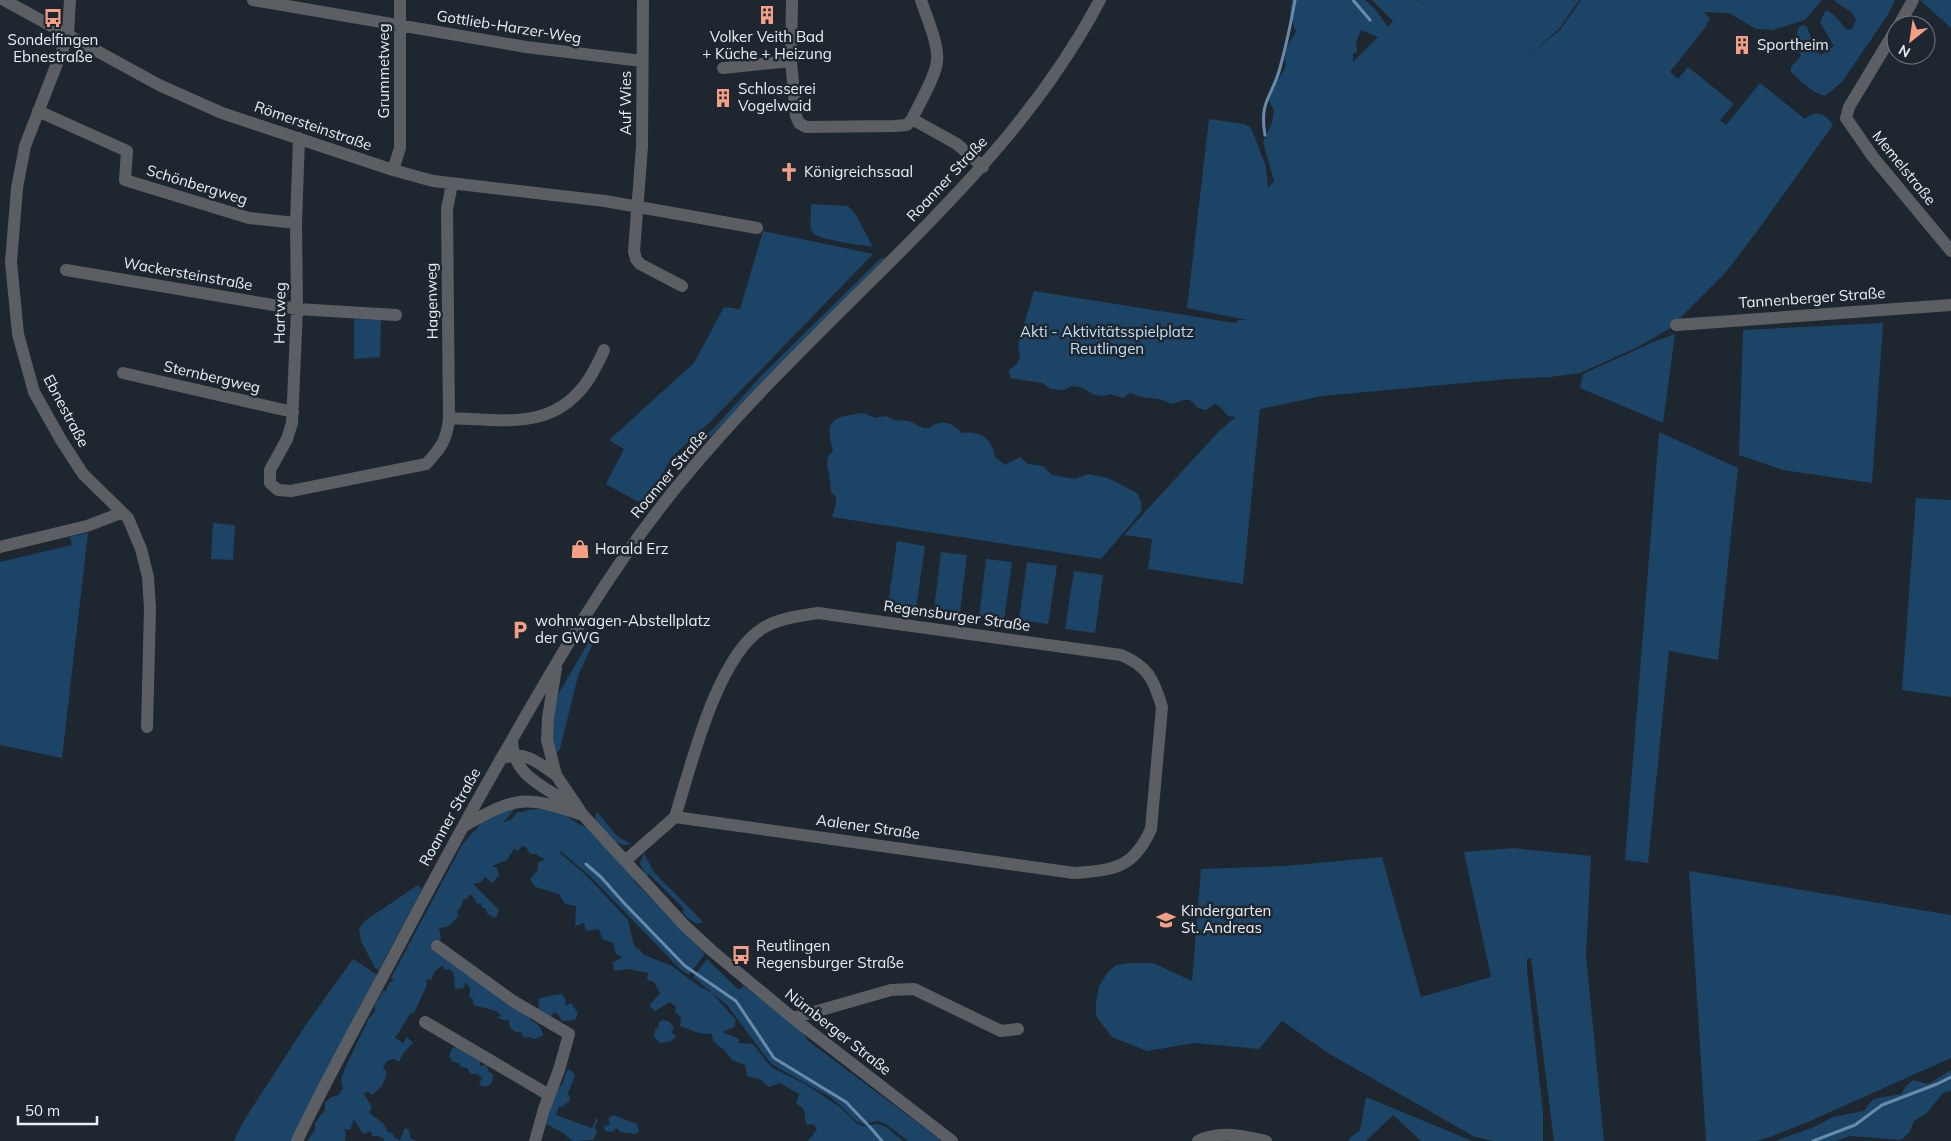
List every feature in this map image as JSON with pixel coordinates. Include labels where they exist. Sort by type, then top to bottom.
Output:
[{"type":"street","name":"Römersteinstraße","points":[[4,0],[159,84],[222,112],[393,170],[452,184],[637,205],[757,228]]},
{"type":"street","name":"Ebnestraße","points":[[70,0],[68,35],[25,146],[5,262],[18,334],[34,392],[61,440],[84,474],[128,518],[141,549],[148,576],[150,609],[147,727]]},
{"type":"street","name":"Gottlieb-Harzer-Weg","points":[[252,0],[557,52],[642,61]]},
{"type":"street","name":"Grummetweg","points":[[393,170],[400,148],[400,0]]},
{"type":"street","name":"Auf Wies","points":[[637,205],[642,147],[643,0]]},
{"type":"street","points":[[792,0],[791,61],[796,116],[799,123],[806,127],[906,125],[912,119],[938,60],[921,0]]},
{"type":"street","name":"Roanner Straße","points":[[297,1141],[436,873],[507,758],[512,740],[557,661],[652,517],[746,409],[982,167],[1020,122],[1050,82],[1073,48],[1100,0]]},
{"type":"street","points":[[1905,15],[1913,0]]},
{"type":"street","name":"Memelstraße","points":[[1886,46],[1849,107],[1846,118],[1873,158],[1951,251]]},
{"type":"street","points":[[723,68],[791,61]]},
{"type":"street","name":"Schönbergweg","points":[[38,111],[127,151],[125,180],[249,218],[296,223]]},
{"type":"street","points":[[912,119],[957,144],[982,167]]},
{"type":"street","name":"Hartweg","points":[[270,483],[270,470],[287,439],[293,412],[297,310],[296,223],[299,138]]},
{"type":"street","name":"Hagenweg","points":[[270,483],[278,490],[290,491],[426,464],[445,440],[448,433],[449,418],[447,235],[448,209],[452,184]]},
{"type":"street","points":[[637,205],[634,241],[636,259],[645,268],[682,286]]},
{"type":"street","name":"Wackersteinstraße","points":[[66,270],[297,310],[396,315]]},
{"type":"street","name":"Tannenberger Straße","points":[[1676,325],[1951,305]]},
{"type":"street","points":[[449,418],[528,420],[543,416],[564,406],[584,388],[604,350]]},
{"type":"street","name":"Sternbergweg","points":[[123,373],[293,412]]},
{"type":"street","points":[[0,547],[87,526],[121,513]]},
{"type":"street","name":"Regensburger Straße","points":[[675,817],[715,693],[739,650],[748,639],[763,627],[784,619],[818,613],[1121,655],[1135,661],[1150,675],[1162,707],[1151,829],[1144,846],[1123,865]]},
{"type":"street","name":"Nürnberger Straße","points":[[557,661],[548,718],[547,740],[556,775],[583,815],[685,926],[793,1018],[952,1141]]},
{"type":"street","name":"Nürnberger Straße","points":[[507,758],[528,756],[556,775]]},
{"type":"street","name":"Nürnberger Straße","points":[[507,758],[583,815]]},
{"type":"street","name":"Nürnberger Straße","points":[[463,827],[496,808],[514,802],[546,803],[583,815]]},
{"type":"street","points":[[625,861],[675,817]]},
{"type":"street","name":"Aalener Straße","points":[[675,817],[1074,873],[1098,871],[1123,865]]},
{"type":"street","points":[[437,946],[513,1001],[569,1034],[535,1141]]},
{"type":"street","points":[[793,1018],[891,990],[914,989],[1001,1031],[1018,1030]]},
{"type":"street","points":[[425,1022],[549,1095]]},
{"type":"street","points":[[1198,1141],[1216,1134],[1226,1134],[1266,1141]]},
{"type":"green space","name":"Akti - Aktivitätsspielplatz Reutlingen","points":[[1292,0],[1365,0],[1375,9],[1388,27],[1393,21],[1372,0],[1417,0],[1426,6],[1418,0],[1579,0],[1559,29],[1528,56],[1560,30],[1581,0],[1822,0],[1805,20],[1772,30],[1756,29],[1729,13],[1704,12],[1710,19],[1707,25],[1670,72],[1678,79],[1688,67],[1734,104],[1720,120],[1726,125],[1760,83],[1805,119],[1813,114],[1820,114],[1833,125],[1726,272],[1669,329],[1636,348],[1580,373],[1322,396],[1260,409],[1243,584],[1148,569],[1152,539],[1124,535],[1220,430],[1236,417],[1228,416],[1215,404],[1206,410],[1198,408],[1190,400],[1171,404],[1160,399],[1141,397],[1130,393],[1123,398],[1110,394],[1103,396],[1094,395],[1081,387],[1071,386],[1064,390],[1051,389],[1042,383],[1010,378],[1009,370],[1017,364],[1020,356],[1018,346],[1034,291],[1235,323],[1239,320],[1247,320],[1187,308],[1209,119],[1244,124],[1251,128],[1266,166],[1268,188],[1274,181],[1263,142],[1272,123],[1274,109],[1270,104],[1270,94],[1274,84],[1285,69],[1286,51],[1296,32],[1290,15]],"holes":[[[1361,30],[1378,37],[1353,62],[1353,54],[1357,52],[1356,42]]]},
{"type":"green space","points":[[1834,0],[1895,0],[1886,17],[1842,82],[1825,96],[1815,92],[1791,72],[1791,67],[1801,56],[1794,43],[1799,27],[1803,25],[1807,27],[1816,51],[1821,55],[1834,46],[1820,22],[1826,10],[1835,16],[1847,30],[1852,29],[1856,20],[1849,10]]},
{"type":"green space","points":[[1920,0],[1951,0],[1951,28]]},
{"type":"green space","points":[[811,204],[848,206],[856,215],[873,247],[831,240],[816,235],[812,232],[811,226]]},
{"type":"green space","points":[[763,231],[873,254],[712,420],[672,457],[644,505],[606,484],[624,449],[609,440],[694,363],[724,307],[740,309]]},
{"type":"green space","points":[[886,257],[713,434],[677,464],[679,459],[714,428],[765,372],[880,259]]},
{"type":"green space","points":[[354,319],[381,320],[380,357],[354,359]]},
{"type":"green space","points":[[1883,323],[1872,483],[1783,470],[1739,455],[1743,330]]},
{"type":"green space","points":[[1675,334],[1663,423],[1580,388],[1583,374]]},
{"type":"green space","points":[[863,413],[875,418],[886,416],[894,420],[909,421],[923,428],[929,428],[938,423],[946,423],[954,426],[962,433],[980,434],[988,440],[995,457],[1005,465],[1020,457],[1028,464],[1043,466],[1052,475],[1075,479],[1088,474],[1108,478],[1137,493],[1142,504],[1141,512],[1101,559],[832,517],[836,497],[831,492],[827,467],[828,457],[833,450],[830,439],[831,425],[839,418]]},
{"type":"green space","points":[[1659,432],[1738,468],[1718,660],[1669,651],[1648,863],[1625,860]]},
{"type":"green space","points":[[1916,498],[1951,500],[1951,697],[1902,690]]},
{"type":"green space","points":[[213,523],[235,525],[233,560],[211,559]]},
{"type":"green space","points":[[88,533],[62,758],[0,745],[0,562],[72,545],[70,537]]},
{"type":"green space","points":[[897,541],[925,546],[916,608],[888,604]]},
{"type":"green space","points":[[941,552],[967,555],[960,612],[934,609]]},
{"type":"green space","points":[[986,559],[1012,562],[1004,620],[979,617]]},
{"type":"green space","points":[[1027,562],[1057,566],[1048,624],[1019,620]]},
{"type":"green space","points":[[1074,571],[1103,575],[1095,633],[1065,629]]},
{"type":"green space","points":[[599,624],[601,625],[600,628],[578,676],[560,749],[555,756],[552,750],[555,705],[559,693]]},
{"type":"green space","points":[[517,806],[503,823],[512,819],[517,812],[544,809],[558,811],[586,827],[636,879],[634,881],[705,954],[689,975],[680,969],[589,875],[560,851],[587,876],[628,920],[634,946],[644,955],[672,966],[700,987],[712,993],[736,1020],[734,1027],[723,1032],[739,1039],[739,1043],[753,1044],[771,1067],[805,1084],[828,1099],[840,1107],[856,1123],[862,1126],[877,1124],[885,1126],[903,1141],[808,1141],[817,1129],[813,1124],[806,1125],[804,1109],[796,1103],[799,1094],[780,1083],[769,1087],[759,1079],[747,1076],[745,1065],[732,1060],[713,1041],[712,1034],[699,1033],[680,1026],[681,1017],[675,1012],[676,1007],[670,1002],[655,1011],[649,1006],[660,993],[654,982],[647,980],[648,973],[628,969],[615,971],[612,963],[623,957],[616,954],[613,943],[602,939],[599,929],[586,931],[584,923],[575,926],[576,906],[565,904],[559,894],[535,887],[530,879],[538,870],[538,862],[545,860],[536,854],[530,854],[526,847],[522,846],[518,851],[514,849],[507,860],[492,866],[497,868],[499,875],[492,883],[485,877],[481,882],[473,884],[499,910],[497,916],[494,918],[487,913],[485,908],[482,908],[481,903],[477,904],[470,894],[467,899],[463,900],[461,907],[457,911],[458,916],[454,921],[448,926],[439,928],[441,939],[432,948],[531,1012],[530,1020],[539,1026],[543,1035],[535,1039],[524,1038],[521,1032],[511,1029],[508,1019],[505,1021],[496,1017],[502,1016],[496,1011],[473,1005],[473,999],[469,997],[470,990],[468,985],[465,982],[464,988],[455,989],[454,974],[450,969],[444,970],[443,965],[435,971],[431,980],[426,979],[427,985],[414,1013],[411,1013],[395,1038],[403,1043],[407,1037],[413,1043],[405,1051],[399,1062],[394,1059],[387,1061],[383,1067],[387,1073],[382,1086],[372,1095],[367,1091],[364,1094],[372,1107],[369,1113],[383,1123],[388,1132],[400,1140],[405,1128],[409,1130],[410,1138],[417,1141],[384,1141],[384,1139],[378,1136],[372,1136],[371,1131],[363,1134],[354,1119],[350,1130],[344,1129],[346,1133],[345,1141],[307,1141],[315,1130],[315,1123],[325,1110],[325,1102],[339,1095],[343,1088],[341,1079],[346,1066],[369,1018],[375,1012],[375,1005],[383,991],[386,991],[389,983],[394,981],[391,978],[462,845],[483,821]]},
{"type":"green space","points":[[597,812],[617,836],[631,844],[621,844],[612,839],[596,822]]},
{"type":"green space","points":[[1513,848],[1591,856],[1586,955],[1604,1141],[1554,1141],[1531,958],[1527,959],[1527,970],[1543,1112],[1543,1141],[1494,1141],[1475,1137],[1328,1053],[1282,1021],[1259,1049],[1195,1043],[1147,1051],[1112,1037],[1096,1016],[1099,986],[1108,972],[1116,965],[1153,963],[1192,981],[1201,869],[1285,866],[1382,857],[1421,997],[1491,977],[1464,852]]},
{"type":"green space","points":[[644,853],[653,871],[703,922],[697,924],[689,919],[682,912],[684,909],[649,874],[646,876],[640,863]]},
{"type":"green space","points":[[1689,871],[1951,915],[1951,1058],[1770,1137],[1756,1141],[1706,1141]]},
{"type":"green space","points":[[418,885],[421,891],[379,970],[375,968],[361,941],[359,928],[366,920]]},
{"type":"green space","points":[[353,959],[382,978],[297,1141],[234,1141],[243,1122],[305,1026]]},
{"type":"green space","points":[[707,959],[739,990],[744,986],[804,1033],[807,1040],[942,1141],[908,1141],[886,1124],[878,1121],[863,1124],[856,1121],[830,1097],[773,1065],[727,1005],[693,977]]},
{"type":"green space","points":[[562,994],[566,1000],[565,1006],[571,1003],[578,1013],[575,1020],[562,1021],[558,1014],[554,1012],[550,1018],[535,1014],[539,1006],[538,999]]},
{"type":"green space","points":[[664,1020],[670,1022],[674,1029],[671,1032],[676,1036],[672,1041],[660,1043],[654,1036],[655,1029],[658,1028],[659,1022]]},
{"type":"green space","points":[[458,1047],[480,1061],[480,1066],[486,1065],[489,1072],[493,1074],[492,1083],[486,1087],[479,1085],[482,1078],[477,1074],[471,1074],[467,1068],[461,1067],[459,1063],[453,1062],[449,1056],[452,1048]]},
{"type":"green space","points":[[568,1069],[575,1076],[568,1093],[569,1102],[563,1107],[559,1106],[556,1115],[592,1128],[596,1119],[598,1119],[595,1127],[597,1132],[593,1140],[573,1141],[565,1134],[546,1124],[551,1097],[557,1088],[562,1085]]},
{"type":"green space","points":[[1951,1070],[1951,1091],[1943,1093],[1926,1114],[1914,1121],[1909,1133],[1901,1140],[1850,1136],[1836,1141],[1775,1141],[1814,1127],[1833,1117],[1864,1111],[1873,1099],[1901,1094],[1913,1080],[1928,1084]]},
{"type":"green space","points":[[1366,1097],[1472,1141],[1421,1141],[1393,1115],[1366,1141],[1349,1141],[1360,1130]]},
{"type":"green space","points":[[613,1115],[637,1124],[639,1131],[636,1134],[621,1132],[616,1128],[613,1132],[605,1131],[604,1125],[608,1126],[610,1123],[608,1119]]},
{"type":"waterway","points":[[1265,135],[1265,107],[1280,68],[1295,0]]},
{"type":"waterway","points":[[1353,0],[1370,20]]},
{"type":"waterway","points":[[586,864],[601,877],[685,966],[736,1001],[774,1058],[846,1102],[867,1124]]},
{"type":"waterway","points":[[1813,1141],[1855,1125],[1882,1105],[1951,1077]]},
{"type":"waterway","points":[[869,1126],[882,1141]]},
{"type":"place","name":"Volker Veith Bad + Küche + Heizung","points":[[767,15]]},
{"type":"place","name":"Sondelfingen Ebnestraße","points":[[53,18]]},
{"type":"place","name":"Sportheim","points":[[1742,45]]},
{"type":"place","name":"Schlosserei Vogelwaid","points":[[723,98]]},
{"type":"place","name":"Königreichssaal","points":[[789,172]]},
{"type":"place","name":"Harald Erz","points":[[580,549]]},
{"type":"place","name":"wohnwagen-Abstellplatz der GWG","points":[[520,630]]},
{"type":"place","name":"Kindergarten St. Andreas","points":[[1166,920]]},
{"type":"place","name":"Reutlingen Regensburger Straße","points":[[741,955]]}]
